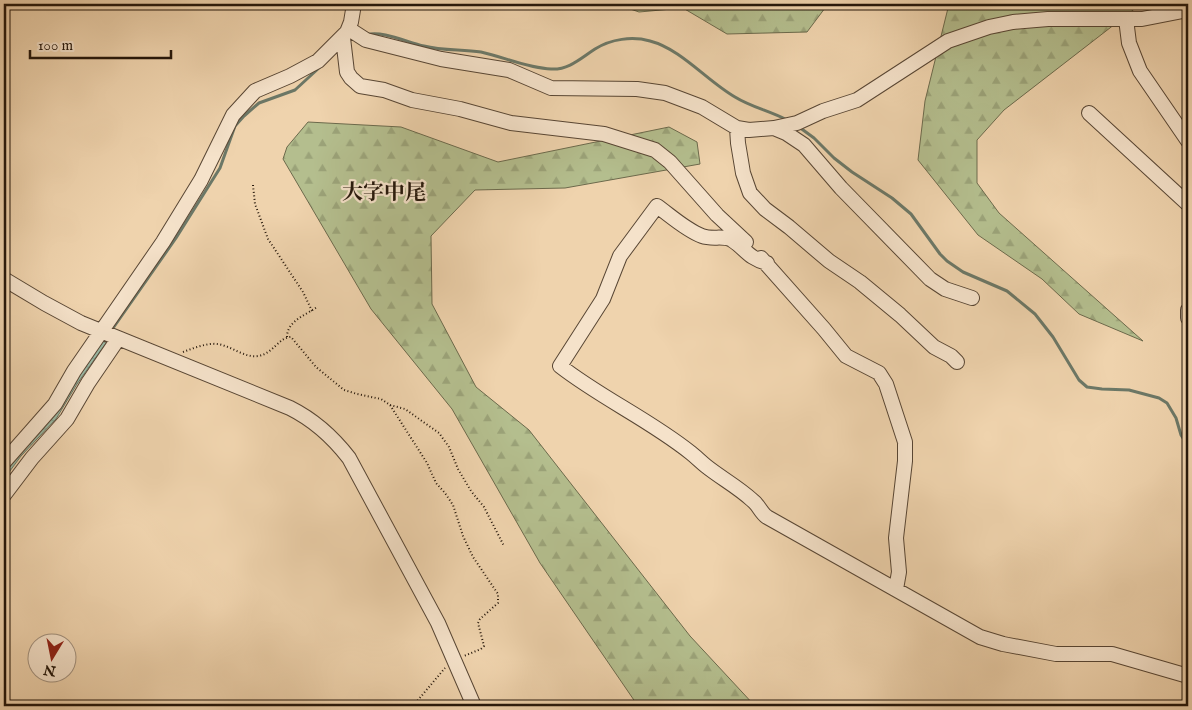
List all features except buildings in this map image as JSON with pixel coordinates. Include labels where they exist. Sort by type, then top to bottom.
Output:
[{"type":"street","points":[[354,4],[346,33],[346,72],[360,86],[384,90],[412,100],[460,109],[511,123],[604,134],[654,150],[670,162],[717,215],[766,263],[846,356],[879,373],[886,384],[904,442],[905,461],[896,538],[896,558],[899,572],[896,589]]},
{"type":"street","points":[[346,33],[370,42],[440,58],[508,70],[551,88],[637,89],[665,92],[702,107],[737,128],[750,130],[788,126],[806,120],[827,109],[857,100],[948,41],[974,32],[1013,22],[1048,19],[1126,19],[1163,16],[1188,10]]},
{"type":"street","points":[[1126,19],[1129,43],[1140,71],[1188,141]]},
{"type":"street","points":[[4,495],[32,458],[67,419],[88,383],[109,335],[188,202],[211,161],[233,115],[255,91],[311,65],[346,33]]},
{"type":"street","points":[[1089,112],[1188,204]]},
{"type":"street","points":[[737,128],[743,173],[750,194],[829,261],[860,282],[900,315],[934,347],[951,356],[957,362]]},
{"type":"street","points":[[774,128],[786,133],[804,145],[841,188],[930,279],[945,288],[972,298]]},
{"type":"street","points":[[766,263],[756,260],[731,240],[722,238],[712,239],[700,235],[657,206],[620,256],[603,299],[560,366],[579,381],[626,409],[691,453],[756,503],[761,512],[767,517],[980,636],[1002,644],[1056,654],[1112,654],[1188,676]]},
{"type":"street","points":[[4,279],[62,313],[109,335],[290,408],[311,420],[330,435],[353,466],[438,622],[474,706]]},
{"type":"street","points":[[1188,310],[1188,318]]},
{"type":"street","points":[[4,462],[55,404],[74,371],[109,335]]},
{"type":"path","points":[[253,186],[255,204],[268,239],[303,292],[312,311]]},
{"type":"path","points":[[181,353],[207,344],[216,344],[251,356],[260,356],[273,350],[287,337],[289,327],[294,322],[318,307]]},
{"type":"path","points":[[287,337],[295,339],[316,367],[344,390],[381,399],[390,405],[405,409],[439,433],[449,448],[458,469],[471,491],[484,507],[504,546]]},
{"type":"path","points":[[390,405],[427,463],[436,483],[446,493],[453,505],[463,536],[473,557],[498,594],[498,603],[478,622],[484,646],[482,650],[455,659],[439,674],[413,706]]},
{"type":"path","points":[[4,694],[15,706]]},
{"type":"green space","points":[[616,4],[828,4],[807,32],[727,34],[683,8],[639,12]]},
{"type":"green space","points":[[949,4],[1158,4],[1137,7],[1004,110],[977,140],[977,183],[999,213],[1143,341],[1079,314],[1042,279],[978,235],[918,160],[925,101]]},
{"type":"green space","points":[[308,122],[401,127],[498,162],[669,127],[697,142],[700,164],[565,188],[475,190],[431,236],[432,304],[476,387],[529,430],[690,636],[755,706],[638,706],[540,563],[452,409],[371,309],[283,159],[287,147]]},
{"type":"water","points":[[100,339],[106,343],[77,384],[56,419],[21,456],[4,479],[4,467]]},
{"type":"waterway","points":[[365,35],[379,34],[431,48],[481,52],[524,64],[551,69],[564,68],[608,43],[629,39],[643,39],[672,51],[741,100],[787,120]]},
{"type":"waterway","points":[[111,331],[176,238],[220,168],[235,126],[259,103],[295,90],[320,67]]},
{"type":"waterway","points":[[799,127],[852,172],[892,198],[911,214],[947,261],[963,272],[1007,291],[1035,314],[1053,337],[1079,380],[1087,387],[1129,390],[1159,398],[1167,403],[1176,418],[1181,435],[1188,446]]},
{"type":"district","name":"大字中尾","points":[[384,193]]}]
